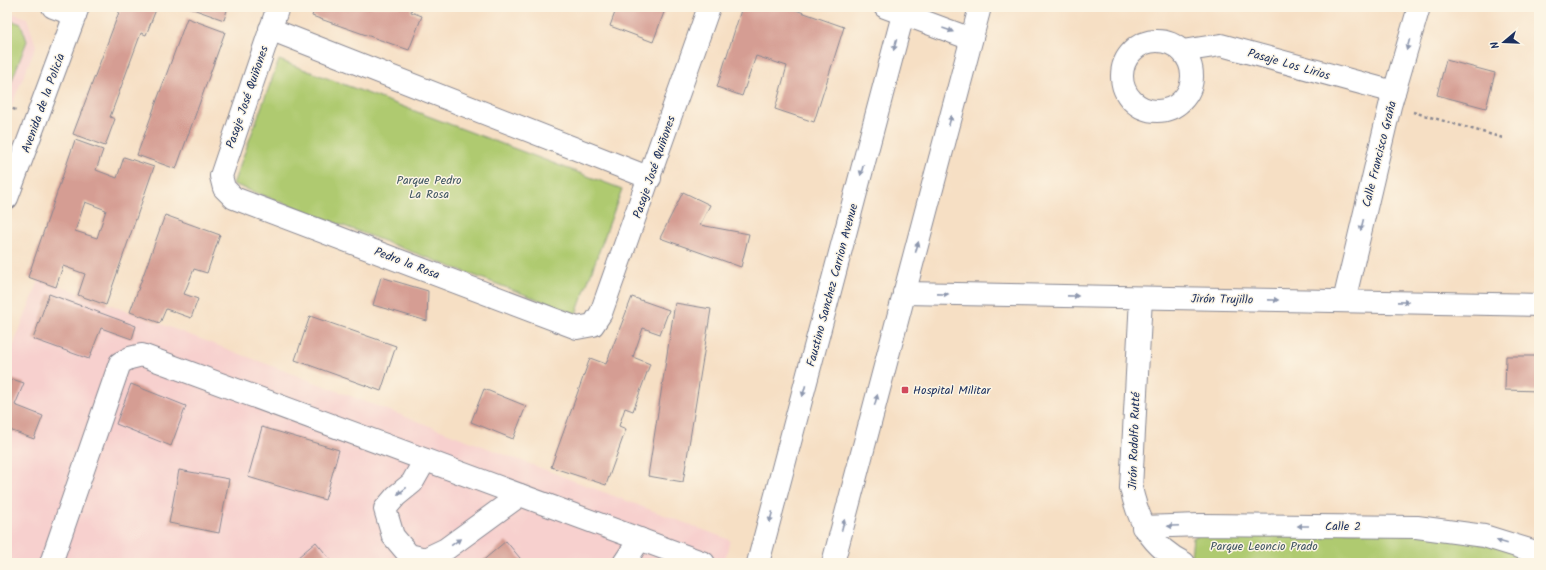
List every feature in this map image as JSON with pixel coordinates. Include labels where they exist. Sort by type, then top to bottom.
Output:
[{"type":"street","points":[[53,7],[76,11]]},
{"type":"street","name":"Pasaje José Quiñones","points":[[224,188],[221,176],[278,7]]},
{"type":"street","name":"Pasaje José Quiñones","points":[[593,325],[601,313],[650,178],[709,7]]},
{"type":"street","points":[[833,563],[980,7]]},
{"type":"street","name":"Calle Francisco Graña","points":[[1344,301],[1392,99],[1419,7]]},
{"type":"street","points":[[897,9],[972,39]]},
{"type":"street","name":"Faustino Sanchez Carrion Avenue","points":[[758,563],[897,9]]},
{"type":"street","name":"Avenida de la Policía","points":[[7,198],[76,11]]},
{"type":"street","points":[[270,29],[650,178]]},
{"type":"street","name":"Pasaje Los Lirios","points":[[1182,51],[1221,45],[1392,99]]},
{"type":"street","name":"Pedro la Rosa","points":[[224,188],[234,198],[577,328],[593,325]]},
{"type":"street","name":"Jirón Trujillo","points":[[904,293],[1539,305]]},
{"type":"street","name":"Jirón Rodolfo Rutté","points":[[1141,298],[1131,488],[1136,510],[1144,527],[1158,545],[1184,563]]},
{"type":"street","points":[[51,563],[120,363],[130,358],[142,355],[704,563]]},
{"type":"street","points":[[425,460],[412,483],[396,496],[385,509],[393,536],[409,555],[425,559],[446,549],[520,495]]},
{"type":"street","name":"Calle 2","points":[[1144,527],[1200,525],[1417,527],[1484,536],[1539,553]]},
{"type":"street","points":[[624,563],[640,539]]},
{"type":"path","points":[[1392,99],[1503,138]]},
{"type":"shaded area","points":[[7,11],[27,18],[36,46],[7,117]]},
{"type":"shaded area","points":[[40,278],[730,540],[724,563],[7,563],[7,361]]},
{"type":"green space","points":[[7,19],[21,24],[27,41],[7,93]]},
{"type":"green space","name":"Parque Pedro La Rosa","points":[[279,60],[622,189],[576,314],[233,184]]},
{"type":"green space","name":"Parque Leoncio Prado","points":[[1208,530],[1440,532],[1520,549],[1516,563],[1194,563],[1191,556],[1193,538]]},
{"type":"building","points":[[121,7],[157,7],[146,35],[141,33],[110,117],[115,119],[105,146],[73,134]]},
{"type":"building","points":[[187,7],[228,7],[224,20]]},
{"type":"building","points":[[315,7],[412,7],[411,12],[422,16],[409,50],[312,16]]},
{"type":"building","points":[[617,7],[666,7],[653,42],[610,26]]},
{"type":"building","points":[[742,7],[787,7],[844,27],[814,122],[775,109],[787,66],[756,56],[742,96],[717,87]]},
{"type":"building","points":[[187,18],[225,32],[176,169],[137,155]]},
{"type":"building","points":[[1446,60],[1495,73],[1486,108],[1437,95]]},
{"type":"building","points":[[75,140],[103,150],[96,170],[117,178],[124,157],[154,167],[106,305],[78,295],[85,274],[63,266],[56,287],[28,277]],"holes":[[[85,202],[106,210],[97,238],[75,231]]]},
{"type":"building","points":[[683,192],[710,205],[700,225],[749,234],[741,267],[660,238]]},
{"type":"building","points":[[165,215],[220,235],[207,273],[194,269],[184,294],[198,299],[191,318],[166,309],[160,323],[130,312]]},
{"type":"building","points":[[381,277],[428,291],[427,321],[373,305]]},
{"type":"building","points":[[49,294],[136,326],[132,339],[101,328],[89,359],[33,339]]},
{"type":"building","points":[[632,297],[669,310],[660,334],[643,328],[633,357],[650,364],[633,411],[625,408],[619,426],[626,429],[606,485],[551,467],[590,358],[606,364]]},
{"type":"building","points":[[675,303],[711,309],[683,482],[648,476]]},
{"type":"building","points":[[310,316],[396,346],[381,391],[295,360]]},
{"type":"building","points":[[1506,356],[1539,356],[1539,391],[1505,390]]},
{"type":"building","points":[[12,379],[24,383],[15,405],[43,416],[34,439],[7,429],[7,392]]},
{"type":"building","points":[[131,384],[186,406],[171,446],[116,424]]},
{"type":"building","points":[[484,389],[526,406],[513,439],[471,422]]},
{"type":"building","points":[[262,427],[339,450],[325,500],[248,477]]},
{"type":"building","points":[[179,470],[229,479],[219,533],[169,523]]},
{"type":"building","points":[[506,541],[524,563],[480,563]]},
{"type":"building","points":[[316,542],[333,563],[291,563]]},
{"type":"place","name":"Hospital Militar","points":[[905,390]]}]
